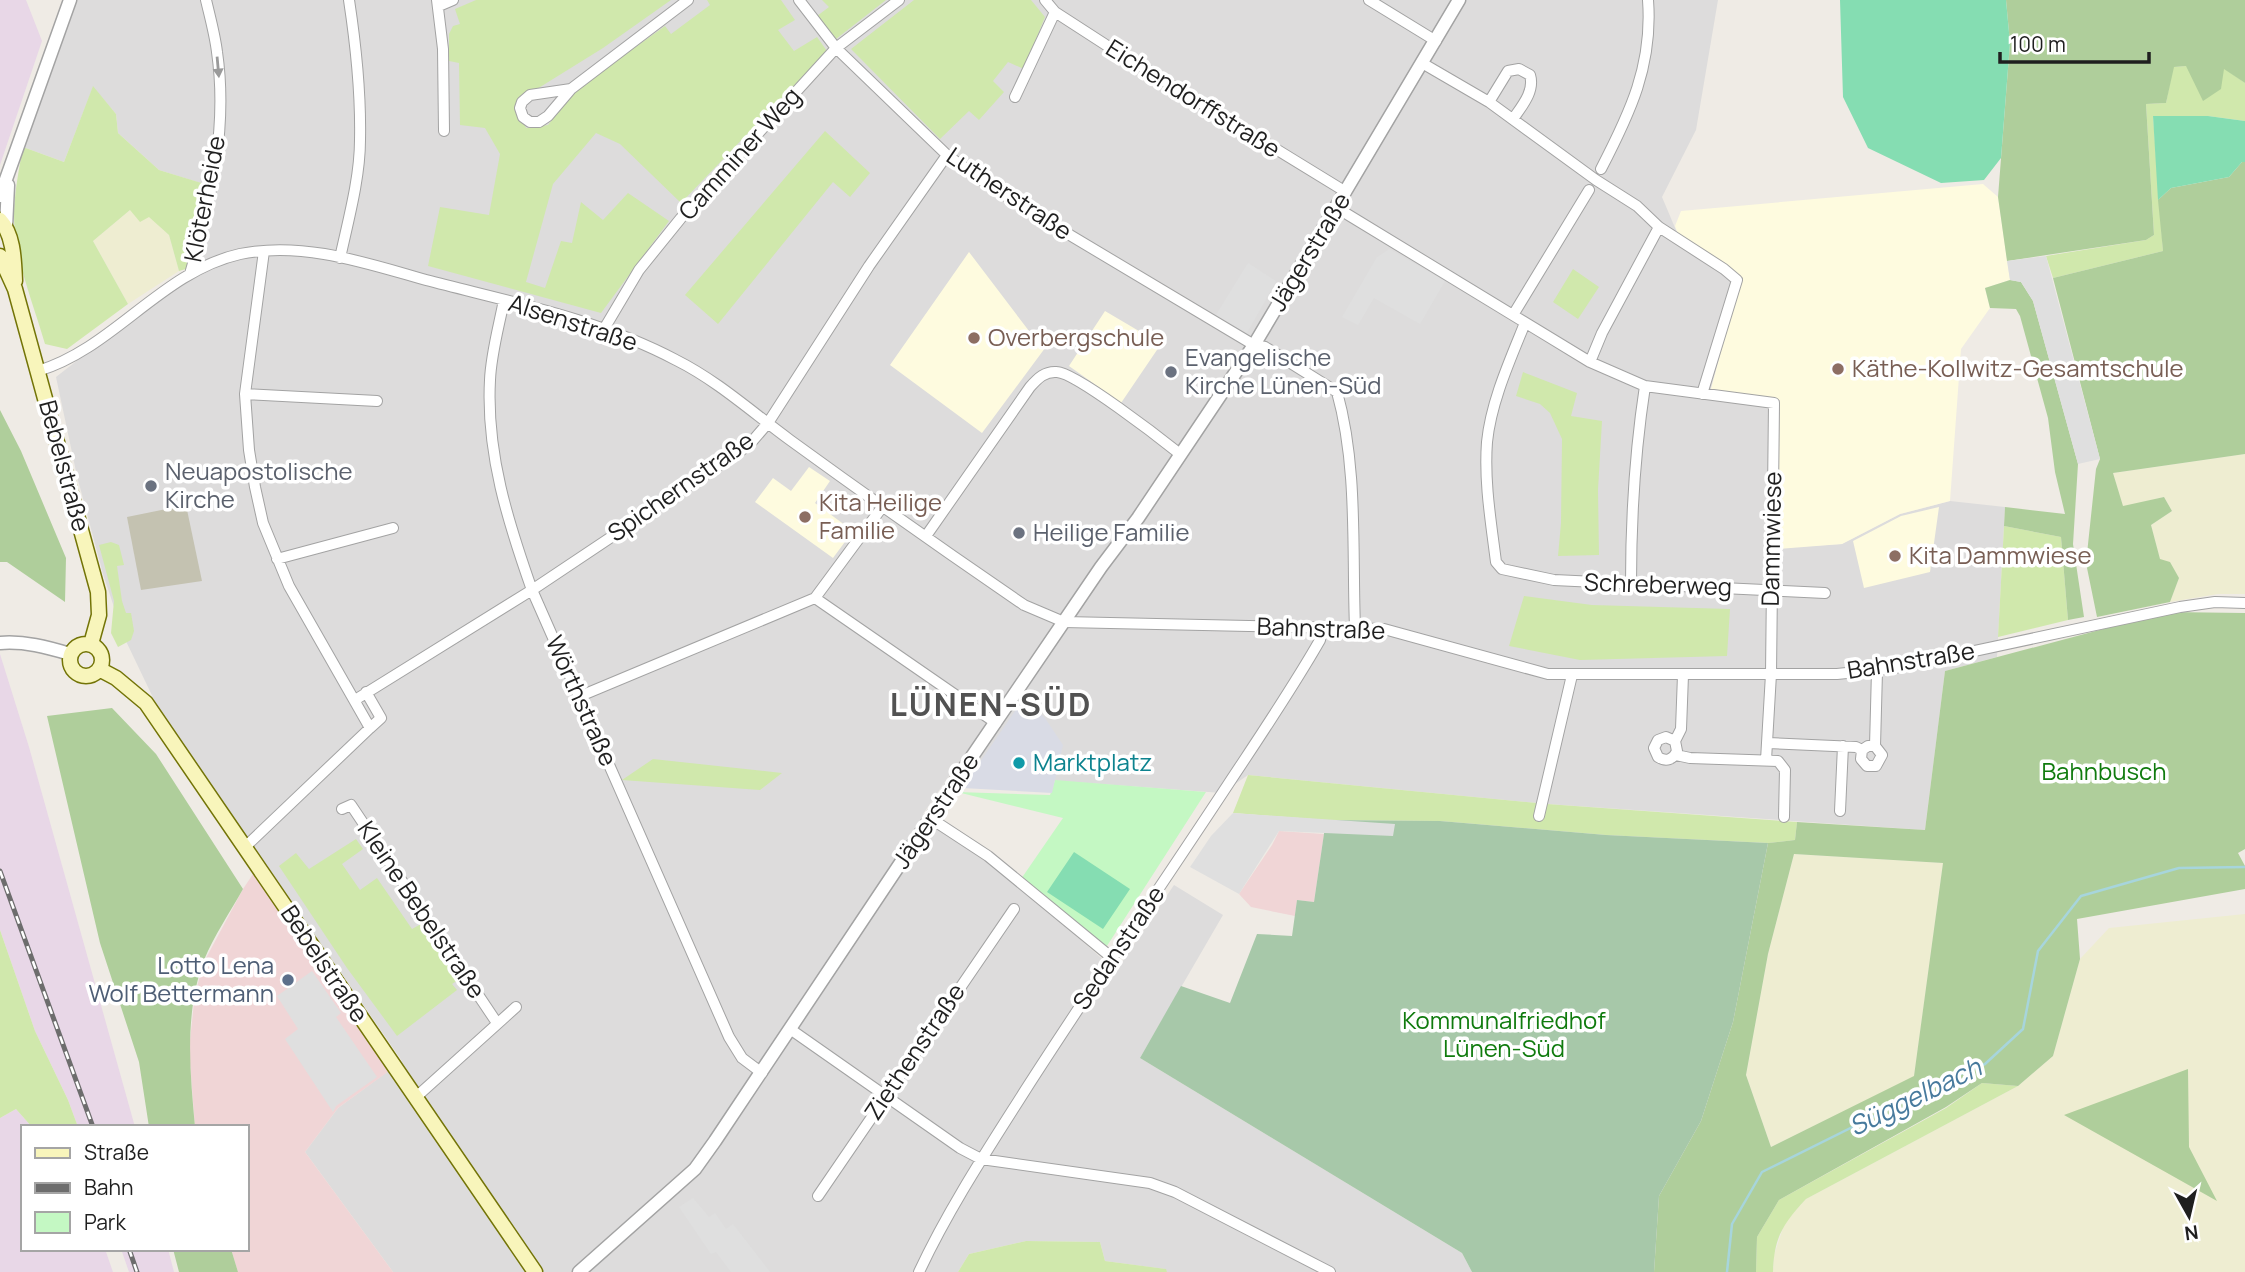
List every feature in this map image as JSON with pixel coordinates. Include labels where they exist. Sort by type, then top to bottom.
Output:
[{"type":"main road","name":"Bebelstraße","points":[[3,218],[13,257],[16,289],[98,592],[99,615],[91,644]]},
{"type":"main road","name":"Bebelstraße","points":[[0,256],[16,289]]},
{"type":"main road","points":[[81,644],[91,644],[102,655],[99,669],[91,675],[81,675],[70,664],[71,654],[81,644]]},
{"type":"main road","name":"Bebelstraße","points":[[99,669],[116,678],[146,703],[535,1272]]},
{"type":"street","points":[[0,196],[71,0]]},
{"type":"street","name":"Klöterheide","points":[[190,274],[212,189],[220,123],[217,52],[206,0]]},
{"type":"street","points":[[340,258],[350,214],[360,143],[357,54],[349,0]]},
{"type":"street","points":[[444,131],[443,50],[438,3],[453,0]]},
{"type":"street","points":[[571,89],[530,95],[520,108],[523,117],[530,122],[539,122],[548,116],[571,89],[688,0]]},
{"type":"street","name":"Lutherstraße","points":[[799,0],[836,48],[947,155],[1028,210],[1254,345],[1265,346],[1337,392],[1342,409],[1351,483],[1354,628]]},
{"type":"street","name":"Camminer Weg","points":[[604,329],[639,270],[681,218],[836,48],[899,0]]},
{"type":"street","name":"Eichendorffstraße","points":[[1045,0],[1055,12],[1346,192]]},
{"type":"street","points":[[1369,0],[1436,41]]},
{"type":"street","name":"Jägerstraße","points":[[579,1272],[695,1169],[762,1073],[930,818],[1254,345],[1337,208],[1381,127],[1459,0]]},
{"type":"street","points":[[1601,169],[1632,108],[1642,74],[1648,38],[1648,0]]},
{"type":"street","points":[[1015,97],[1055,12]]},
{"type":"street","points":[[1337,208],[1590,362],[1645,386],[1702,394],[1737,280],[1659,227],[1637,206],[1595,180],[1489,102],[1422,63]]},
{"type":"street","points":[[1489,102],[1508,71],[1519,69],[1530,75],[1530,92],[1513,120]]},
{"type":"street","name":"Spichernstraße","points":[[355,700],[532,590],[749,445],[768,423],[869,266],[947,155]]},
{"type":"street","points":[[3,218],[4,179]]},
{"type":"street","points":[[1513,315],[1588,190]]},
{"type":"street","points":[[1590,362],[1602,333],[1659,227]]},
{"type":"street","points":[[264,250],[245,394],[255,487],[264,523],[289,586],[370,728]]},
{"type":"street","name":"Alsenstraße","points":[[38,371],[71,359],[190,274],[226,258],[264,250],[303,251],[340,258],[504,300],[604,329],[648,346],[685,365],[1024,604],[1064,622]]},
{"type":"street","name":"Wörthstraße","points":[[504,300],[490,379],[494,454],[507,521],[532,590],[729,1037],[742,1058],[762,1073]]},
{"type":"street","name":"Schreberweg","points":[[1525,323],[1496,404],[1488,441],[1488,504],[1496,562],[1502,569],[1554,580],[1825,593]]},
{"type":"street","points":[[926,536],[1025,393],[1038,378],[1048,372],[1070,375],[1180,454]]},
{"type":"street","points":[[1631,583],[1631,533],[1645,386]]},
{"type":"street","points":[[245,394],[377,401]]},
{"type":"street","name":"Dammwiese","points":[[1702,394],[1774,403],[1771,674],[1766,760]]},
{"type":"street","points":[[578,696],[815,598],[883,506]]},
{"type":"street","points":[[277,559],[393,528]]},
{"type":"street","points":[[815,598],[996,723]]},
{"type":"street","name":"Bahnstraße","points":[[1064,622],[1394,631],[1529,670],[1572,675],[1771,674],[1877,671],[2180,607],[2215,602],[2245,603]]},
{"type":"street","name":"Sedanstraße","points":[[919,1272],[943,1222],[981,1159],[1111,957],[1166,879],[1274,714],[1320,640],[1322,628]]},
{"type":"street","points":[[0,643],[36,645],[71,654]]},
{"type":"street","points":[[1875,746],[1862,750],[1863,764],[1876,766],[1882,755],[1875,746],[1877,671]]},
{"type":"street","points":[[1539,816],[1572,675]]},
{"type":"street","points":[[1675,741],[1681,729],[1683,675]]},
{"type":"street","points":[[244,848],[381,718],[366,692]]},
{"type":"street","points":[[1676,755],[1678,748],[1675,741],[1667,737],[1658,740],[1654,748],[1662,760],[1676,755],[1690,758],[1778,761],[1785,770],[1784,817]]},
{"type":"street","points":[[1768,744],[1843,746],[1862,750]]},
{"type":"street","points":[[1840,811],[1843,746]]},
{"type":"street","name":"Kleine Bebelstraße","points":[[342,809],[351,805],[497,1023]]},
{"type":"street","points":[[930,818],[988,856],[1111,957]]},
{"type":"street","name":"Ziethenstraße","points":[[818,1196],[1014,909]]},
{"type":"street","name":"Kleine Bebelstraße","points":[[415,1098],[516,1007]]},
{"type":"street","points":[[790,1029],[960,1148],[981,1159],[1150,1183],[1175,1192],[1330,1272]]},
{"type":"shaded area","points":[[0,0],[26,0],[42,41],[0,165]]},
{"type":"shaded area","points":[[77,0],[1718,0],[1696,130],[1662,197],[1681,242],[1740,281],[1711,388],[1780,400],[1778,548],[1842,544],[1900,514],[1950,501],[2005,507],[1997,657],[1945,671],[1925,830],[1547,804],[1248,775],[1222,793],[951,773],[923,814],[1017,884],[1116,971],[1174,885],[1223,915],[1140,1058],[1462,1253],[1472,1272],[1167,1272],[1165,1269],[1105,1261],[1100,1242],[1026,1241],[969,1254],[958,1272],[393,1272],[305,1152],[338,1108],[402,1061],[158,708],[124,637],[103,574],[77,476],[56,377],[120,327],[185,283],[207,185],[159,170],[118,133],[116,114],[93,87],[64,162],[23,147]]},
{"type":"shaded area","name":"Käthe-Kollwitz-Gesamtschule","points":[[1983,184],[1998,197],[2010,280],[1985,288],[1990,308],[1961,349],[1950,501],[1900,514],[1842,544],[1778,549],[1780,400],[1711,389],[1740,281],[1681,242],[1675,226],[1681,211]]},
{"type":"shaded area","points":[[1389,249],[1445,281],[1420,324],[1374,298],[1358,325],[1342,317],[1377,257]]},
{"type":"shaded area","name":"Overbergschule","points":[[969,252],[1029,331],[1048,344],[982,433],[890,365]]},
{"type":"shaded area","points":[[2046,256],[2100,459],[2078,464],[2033,301],[2021,282],[2010,280],[2007,261]]},
{"type":"shaded area","points":[[1248,263],[1276,281],[1247,333],[1216,315]]},
{"type":"shaded area","points":[[1105,311],[1161,344],[1121,403],[1069,366]]},
{"type":"shaded area","name":"Kita Heilige Familie","points":[[809,467],[830,481],[815,503],[853,531],[833,558],[755,502],[773,478],[791,491]]},
{"type":"shaded area","points":[[186,505],[202,581],[141,590],[127,517]]},
{"type":"shaded area","name":"Kita Dammwiese","points":[[1939,507],[1930,572],[1864,588],[1853,541],[1901,516]]},
{"type":"shaded area","points":[[0,654],[29,747],[134,1125],[77,1125],[35,1031],[0,930]]},
{"type":"shaded area","name":"Marktplatz","points":[[1024,698],[1045,718],[1063,745],[1052,793],[962,788]]},
{"type":"shaded area","points":[[1233,813],[1395,824],[1393,836],[1279,831],[1239,894],[1190,867],[1211,836]]},
{"type":"shaded area","points":[[1279,831],[1324,834],[1314,902],[1297,900],[1295,916],[1251,907],[1239,894]]},
{"type":"shaded area","points":[[253,874],[389,1071],[338,1108],[305,1152],[393,1272],[238,1272],[232,1251],[248,1251],[248,1125],[195,1125],[189,1050],[195,993],[205,960]]},
{"type":"shaded area","points":[[312,971],[341,1013],[336,1017],[377,1077],[336,1106],[333,1112],[285,1039],[298,1029],[277,996]]},
{"type":"shaded area","points":[[16,1109],[30,1125],[21,1125],[21,1251],[106,1251],[113,1272],[0,1272],[0,1118]]},
{"type":"shaded area","points":[[693,1198],[709,1217],[715,1213],[726,1229],[733,1224],[770,1272],[731,1272],[716,1252],[711,1254],[679,1207]]},
{"type":"shaded area","points":[[122,1251],[169,1251],[174,1272],[129,1272]]},
{"type":"green space","points":[[476,0],[671,0],[603,48],[516,102],[526,128],[548,125],[574,91],[665,26],[671,34],[710,5],[707,0],[781,0],[795,20],[778,30],[794,51],[817,37],[827,51],[681,203],[620,144],[596,133],[553,184],[526,282],[545,288],[561,241],[572,243],[581,202],[603,220],[628,193],[669,221],[601,313],[428,266],[440,207],[489,215],[500,154],[485,128],[460,125],[459,63],[449,61],[449,34],[453,26],[460,24],[455,9]]},
{"type":"green space","points":[[822,0],[886,0],[836,39],[817,16],[829,7]]},
{"type":"green space","points":[[914,0],[1031,0],[1045,17],[1024,69],[1008,62],[993,81],[1004,92],[979,120],[969,111],[940,139],[851,49]]},
{"type":"green space","points":[[1840,0],[2006,0],[2010,43],[2001,158],[1984,180],[1941,183],[1868,148],[1843,97]]},
{"type":"green space","points":[[2006,0],[2245,0],[2245,83],[2224,69],[2221,89],[2203,101],[2186,66],[2174,67],[2166,103],[2146,104],[2154,235],[2146,240],[2007,261],[1998,197],[2010,43]]},
{"type":"green space","points":[[2173,67],[2224,68],[2245,83],[2245,121],[2208,116],[2153,116],[2163,251],[2053,278],[2046,256],[2146,240],[2154,235],[2146,104],[2166,103]]},
{"type":"green space","points":[[93,86],[116,114],[118,133],[159,170],[208,185],[189,268],[179,271],[169,235],[149,217],[140,222],[130,210],[93,241],[128,304],[67,349],[45,344],[17,245],[15,196],[23,147],[64,162]]},
{"type":"green space","points":[[2153,116],[2208,116],[2245,121],[2245,162],[2229,177],[2171,188],[2158,200]]},
{"type":"green space","points":[[825,131],[870,173],[850,197],[833,182],[718,324],[685,295]]},
{"type":"green space","points":[[2245,162],[2245,454],[2113,473],[2123,506],[2164,497],[2172,511],[2151,525],[2160,559],[2170,562],[2179,578],[2170,602],[2097,617],[2086,563],[2096,469],[2100,459],[2053,278],[2163,251],[2158,200],[2171,188],[2229,177]]},
{"type":"green space","points":[[130,210],[149,216],[169,235],[179,271],[128,304],[93,241]]},
{"type":"green space","points":[[1573,269],[1599,287],[1578,319],[1553,302]]},
{"type":"green space","points":[[2010,280],[2021,282],[2033,301],[2078,464],[2073,544],[2084,617],[2068,620],[2061,537],[2004,526],[2005,507],[2065,514],[2055,472],[2048,418],[2020,316],[2016,309],[1990,308],[1985,288]]},
{"type":"green space","points":[[1523,372],[1577,393],[1571,416],[1602,421],[1598,490],[1599,555],[1558,556],[1562,439],[1550,413],[1540,404],[1516,396]]},
{"type":"green space","points":[[0,410],[21,451],[66,558],[65,602],[7,562],[0,562]]},
{"type":"green space","points":[[2245,454],[2245,594],[2218,594],[2170,602],[2179,578],[2160,560],[2151,525],[2172,511],[2164,497],[2123,507],[2113,473]]},
{"type":"green space","points":[[2004,526],[2061,537],[2068,620],[1998,637]]},
{"type":"green space","points":[[111,542],[119,545],[124,565],[117,566],[122,601],[126,613],[131,613],[134,631],[131,640],[118,647],[111,633],[114,601],[99,545]]},
{"type":"green space","points":[[1524,596],[1592,605],[1730,609],[1727,656],[1580,660],[1509,646]]},
{"type":"green space","name":"Bahnbusch","points":[[2167,612],[2245,613],[2245,849],[2238,853],[2245,866],[2245,889],[2077,919],[2080,959],[2053,1056],[2018,1086],[1982,1083],[1946,1107],[1779,1200],[1757,1237],[1756,1272],[1654,1272],[1659,1196],[1701,1121],[1733,1022],[1768,843],[1795,840],[1797,822],[1925,830],[1945,671]],"holes":[[[1794,854],[1943,863],[1914,1076],[1771,1147],[1746,1075],[1768,954]]]},
{"type":"green space","points":[[112,708],[156,754],[243,889],[204,960],[193,1001],[190,1064],[195,1125],[149,1125],[139,1062],[100,943],[47,716]]},
{"type":"green space","points":[[653,759],[782,773],[760,790],[622,780]]},
{"type":"green space","points":[[1248,775],[1547,804],[1797,822],[1795,840],[1768,843],[1606,835],[1440,821],[1326,820],[1233,813]]},
{"type":"green space","points":[[1055,780],[1206,792],[1105,949],[1021,879],[1063,818],[957,792],[1050,795]]},
{"type":"green space","name":"Kommunalfriedhof Lünen-Süd","points":[[1326,820],[1440,821],[1606,835],[1768,843],[1733,1022],[1701,1121],[1659,1196],[1654,1272],[1472,1272],[1462,1253],[1140,1058],[1181,986],[1230,1003],[1257,934],[1292,936],[1297,900],[1314,902]]},
{"type":"green space","points":[[356,839],[363,849],[342,864],[360,890],[377,878],[412,929],[421,924],[461,978],[452,984],[457,990],[397,1036],[347,968],[279,866],[296,853],[309,869]]},
{"type":"green space","points":[[1074,852],[1130,889],[1103,929],[1047,892]]},
{"type":"green space","points":[[1794,854],[1943,863],[1914,1077],[1771,1147],[1746,1075],[1768,954]]},
{"type":"green space","points":[[2245,914],[2245,1272],[1773,1272],[1774,1255],[1785,1222],[1806,1199],[2018,1086],[2053,1056],[2080,959],[2109,928]]},
{"type":"green space","points":[[0,930],[35,1031],[77,1125],[30,1125],[16,1109],[0,1118]]},
{"type":"green space","points":[[2188,1069],[2189,1147],[2217,1201],[2064,1115]]},
{"type":"green space","points":[[1982,1083],[2018,1086],[1806,1199],[1781,1232],[1775,1249],[1773,1272],[1756,1272],[1757,1237],[1779,1200],[1946,1108]]},
{"type":"green space","points":[[1026,1241],[1100,1242],[1105,1261],[1166,1269],[1167,1272],[958,1272],[969,1254]]},
{"type":"green space","points":[[174,1251],[232,1251],[238,1272],[179,1272]]},
{"type":"waterway","name":"Süggelbach","points":[[1727,1272],[1732,1224],[1762,1172],[1953,1077],[1985,1064],[2023,1029],[2038,951],[2081,896],[2179,868],[2245,867]]},
{"type":"railway","points":[[0,871],[92,1125]]},
{"type":"railway","points":[[130,1251],[137,1272]]},
{"type":"place","name":"Overbergschule","points":[[974,338]]},
{"type":"place","name":"Käthe-Kollwitz-Gesamtschule","points":[[1838,369]]},
{"type":"place","name":"Evangelische Kirche Lünen-Süd","points":[[1171,372]]},
{"type":"place","name":"Neuapostolische Kirche","points":[[151,486]]},
{"type":"place","name":"Kita Heilige Familie","points":[[805,517]]},
{"type":"place","name":"Heilige Familie","points":[[1019,533]]},
{"type":"place","name":"Kita Dammwiese","points":[[1895,556]]},
{"type":"place","name":"Marktplatz","points":[[1019,763]]},
{"type":"place","name":"Lotto Lena Wolf Bettermann","points":[[288,980]]},
{"type":"district","name":"LÜNEN-SÜD","points":[[991,705]]}]
